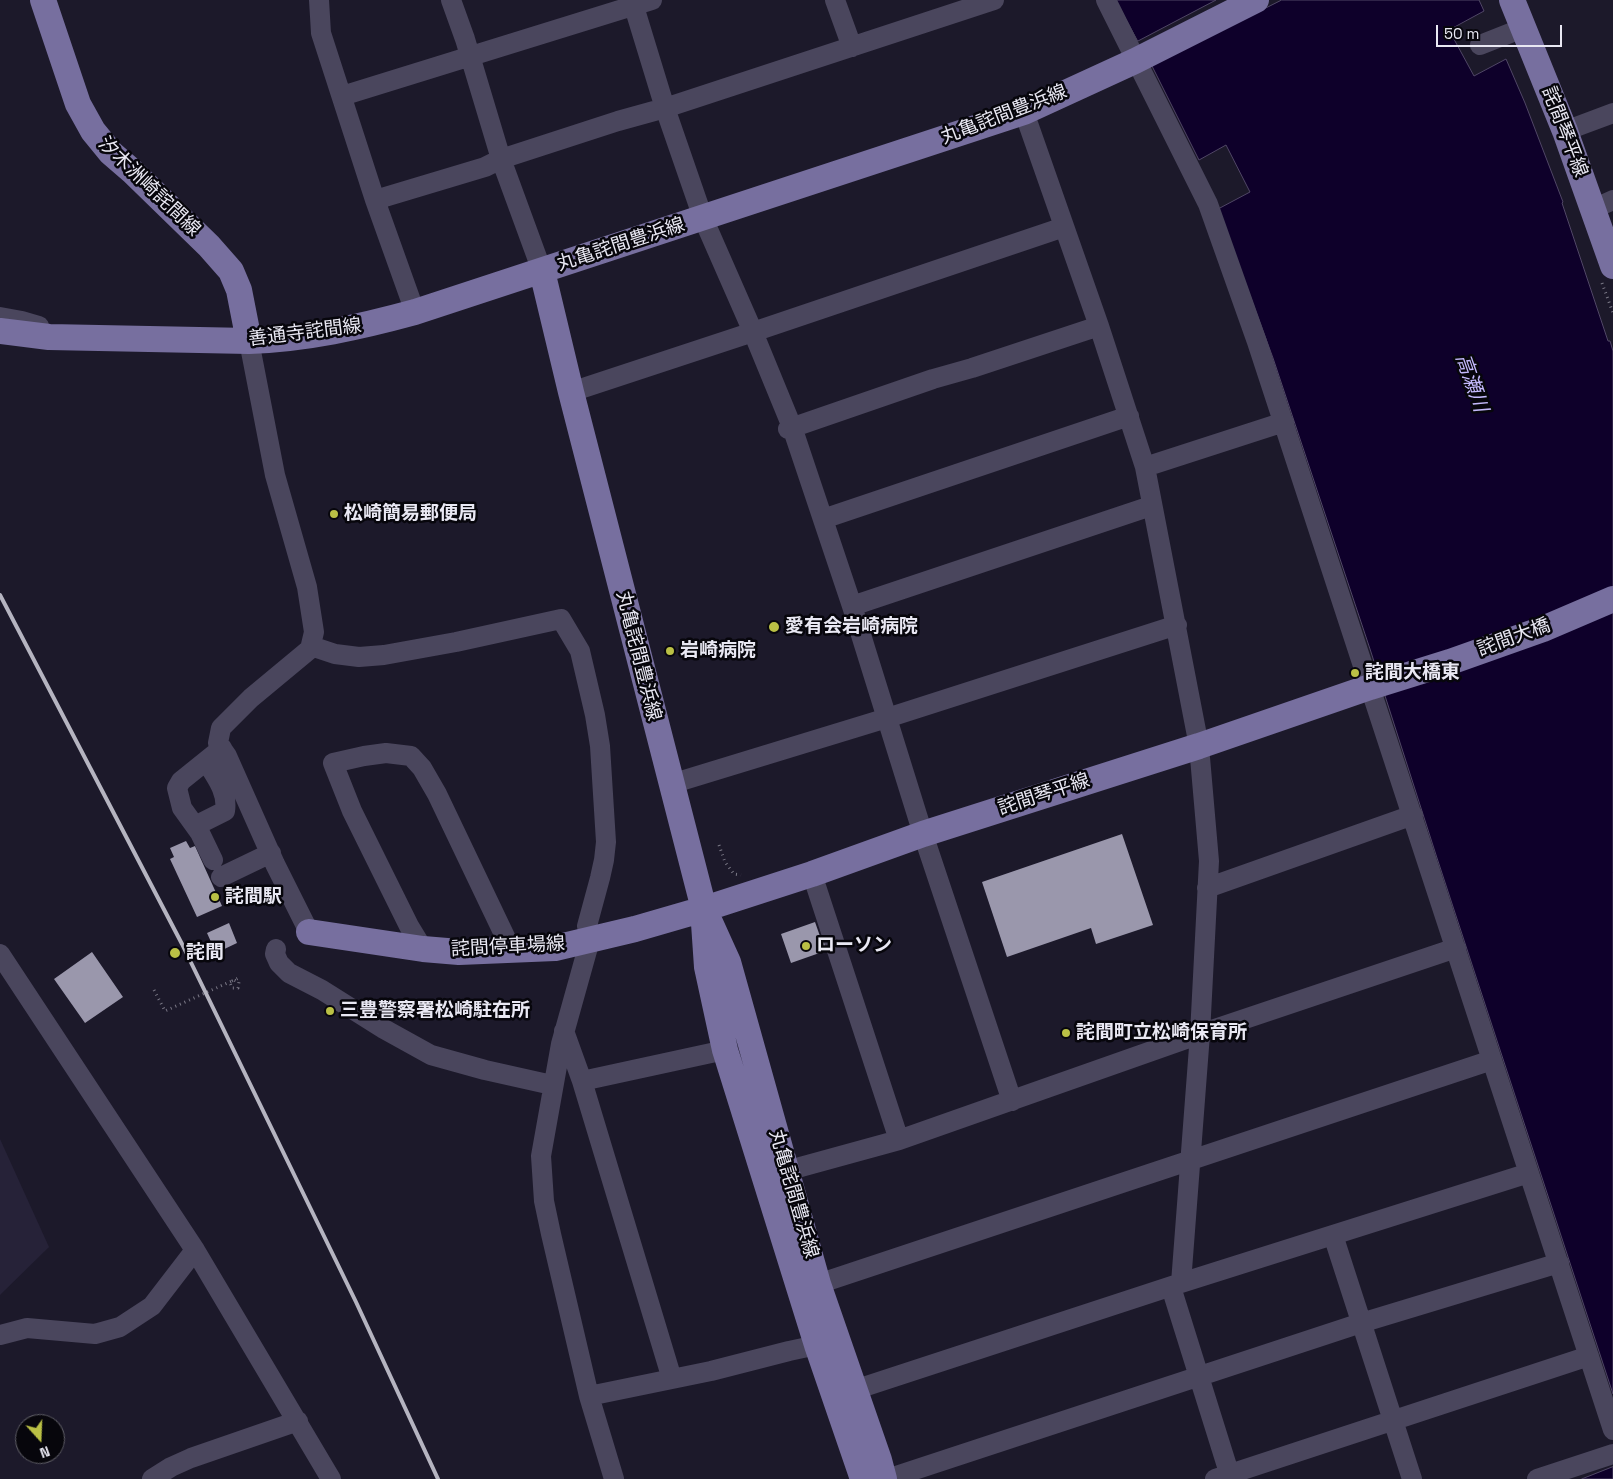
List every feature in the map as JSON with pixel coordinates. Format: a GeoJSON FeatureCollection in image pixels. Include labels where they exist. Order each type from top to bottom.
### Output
{"type":"FeatureCollection","features":[{"type":"Feature","properties":{"kind":"main road","name":"汐木洲崎詫間線"},"geometry":{"type":"LineString","coordinates":[[43,0],[78,104],[93,131],[111,153],[209,246],[231,271],[239,290],[249,341]]}},
{"type":"Feature","properties":{"kind":"main road","name":"丸亀詫間豊浜線"},"geometry":{"type":"LineString","coordinates":[[863,1479],[845,1393],[818,1284],[728,962],[704,909],[570,392],[542,271],[1024,112],[1136,61],[1256,0]]}},
{"type":"Feature","properties":{"kind":"main road","name":"詫間琴平線"},"geometry":{"type":"LineString","coordinates":[[1512,0],[1565,131],[1603,205],[1613,266]]}},
{"type":"Feature","properties":{"kind":"main road","name":"善通寺詫間線"},"geometry":{"type":"LineString","coordinates":[[0,331],[49,337],[279,340],[368,325],[415,312],[542,271]]}},
{"type":"Feature","properties":{"kind":"main road","name":"詫間大橋"},"geometry":{"type":"LineString","coordinates":[[1378,685],[1450,662],[1543,628],[1613,599]]}},
{"type":"Feature","properties":{"kind":"main road","name":"詫間琴平線"},"geometry":{"type":"LineString","coordinates":[[704,909],[812,874],[923,834],[1200,746],[1378,685]]}},
{"type":"Feature","properties":{"kind":"main road","name":"丸亀詫間豊浜線"},"geometry":{"type":"LineString","coordinates":[[704,909],[707,967],[724,1050],[817,1346],[845,1393],[879,1460],[886,1479]]}},
{"type":"Feature","properties":{"kind":"main road","name":"詫間停車場線"},"geometry":{"type":"LineString","coordinates":[[309,932],[423,949],[459,952],[555,948],[635,929],[704,909]]}},
{"type":"Feature","properties":{"kind":"street"},"geometry":{"type":"LineString","coordinates":[[319,0],[321,32],[375,200],[415,312]]}},
{"type":"Feature","properties":{"kind":"street"},"geometry":{"type":"LineString","coordinates":[[451,0],[501,159],[542,271]]}},
{"type":"Feature","properties":{"kind":"street"},"geometry":{"type":"LineString","coordinates":[[836,0],[852,47]]}},
{"type":"Feature","properties":{"kind":"street"},"geometry":{"type":"LineString","coordinates":[[375,200],[485,166],[501,159],[618,121],[665,108],[994,0]]}},
{"type":"Feature","properties":{"kind":"street"},"geometry":{"type":"LineString","coordinates":[[1106,0],[1208,204],[1257,342],[1378,685],[1413,815],[1613,1430]]}},
{"type":"Feature","properties":{"kind":"street"},"geometry":{"type":"LineString","coordinates":[[342,96],[639,2],[665,108],[703,218],[753,332],[823,519],[923,834],[1012,1102]]}},
{"type":"Feature","properties":{"kind":"street"},"geometry":{"type":"LineString","coordinates":[[1480,45],[1522,28]]}},
{"type":"Feature","properties":{"kind":"street"},"geometry":{"type":"LineString","coordinates":[[1024,112],[1100,326],[1145,467],[1200,746],[1209,861],[1208,888],[1200,1034],[1176,1285],[1226,1477],[1589,1356]]}},
{"type":"Feature","properties":{"kind":"street"},"geometry":{"type":"LineString","coordinates":[[1565,131],[1613,113]]}},
{"type":"Feature","properties":{"kind":"street"},"geometry":{"type":"LineString","coordinates":[[570,392],[1064,227]]}},
{"type":"Feature","properties":{"kind":"street"},"geometry":{"type":"LineString","coordinates":[[0,317],[22,321],[77,337]]}},
{"type":"Feature","properties":{"kind":"street"},"geometry":{"type":"LineString","coordinates":[[790,428],[932,379],[972,368],[1100,326]]}},
{"type":"Feature","properties":{"kind":"street"},"geometry":{"type":"LineString","coordinates":[[249,341],[275,475],[307,587],[314,632],[310,650],[251,698],[220,728],[218,743],[309,932]]}},
{"type":"Feature","properties":{"kind":"street"},"geometry":{"type":"LineString","coordinates":[[823,519],[1128,416]]}},
{"type":"Feature","properties":{"kind":"street"},"geometry":{"type":"LineString","coordinates":[[1145,467],[1284,422]]}},
{"type":"Feature","properties":{"kind":"street"},"geometry":{"type":"LineString","coordinates":[[852,606],[1152,506]]}},
{"type":"Feature","properties":{"kind":"street"},"geometry":{"type":"LineString","coordinates":[[311,646],[335,654],[359,657],[384,655],[456,642],[560,619],[580,651],[600,746],[606,842],[600,878],[587,926],[590,940],[564,1032],[552,1085],[541,1156],[544,1201],[589,1396],[614,1479]]}},
{"type":"Feature","properties":{"kind":"street"},"geometry":{"type":"LineString","coordinates":[[671,784],[1177,626]]}},
{"type":"Feature","properties":{"kind":"street"},"geometry":{"type":"LineString","coordinates":[[222,748],[181,781],[177,788],[182,808],[200,833],[217,868],[271,853]]}},
{"type":"Feature","properties":{"kind":"street"},"geometry":{"type":"LineString","coordinates":[[423,949],[409,926],[361,829],[333,763],[386,753],[411,756],[422,768],[437,794],[511,950]]}},
{"type":"Feature","properties":{"kind":"street"},"geometry":{"type":"LineString","coordinates":[[195,826],[225,811],[227,801],[222,787],[206,761]]}},
{"type":"Feature","properties":{"kind":"street"},"geometry":{"type":"LineString","coordinates":[[1208,888],[1413,815]]}},
{"type":"Feature","properties":{"kind":"street"},"geometry":{"type":"LineString","coordinates":[[812,874],[899,1140]]}},
{"type":"Feature","properties":{"kind":"street"},"geometry":{"type":"LineString","coordinates":[[786,1171],[899,1140],[1012,1102],[1200,1034],[1456,948]]}},
{"type":"Feature","properties":{"kind":"street"},"geometry":{"type":"LineString","coordinates":[[276,949],[279,963],[290,973],[431,1055],[484,1070],[552,1085]]}},
{"type":"Feature","properties":{"kind":"street"},"geometry":{"type":"LineString","coordinates":[[0,954],[196,1250],[331,1479]]}},
{"type":"Feature","properties":{"kind":"street"},"geometry":{"type":"LineString","coordinates":[[564,1032],[582,1081],[672,1379]]}},
{"type":"Feature","properties":{"kind":"street"},"geometry":{"type":"LineString","coordinates":[[582,1081],[724,1050]]}},
{"type":"Feature","properties":{"kind":"street"},"geometry":{"type":"LineString","coordinates":[[818,1284],[1492,1060]]}},
{"type":"Feature","properties":{"kind":"street"},"geometry":{"type":"LineString","coordinates":[[845,1393],[1529,1173]]}},
{"type":"Feature","properties":{"kind":"street"},"geometry":{"type":"LineString","coordinates":[[1333,1235],[1412,1479]]}},
{"type":"Feature","properties":{"kind":"street"},"geometry":{"type":"LineString","coordinates":[[0,1335],[27,1328],[95,1334],[120,1327],[152,1306],[196,1250]]}},
{"type":"Feature","properties":{"kind":"street"},"geometry":{"type":"LineString","coordinates":[[886,1479],[1361,1322],[1558,1263]]}},
{"type":"Feature","properties":{"kind":"street"},"geometry":{"type":"LineString","coordinates":[[589,1396],[817,1346]]}},
{"type":"Feature","properties":{"kind":"street"},"geometry":{"type":"LineString","coordinates":[[152,1479],[171,1467],[192,1458],[298,1421]]}},
{"type":"Feature","properties":{"kind":"street"},"geometry":{"type":"LineString","coordinates":[[1537,1479],[1613,1454]]}},
{"type":"Feature","properties":{"kind":"path"},"geometry":{"type":"LineString","coordinates":[[154,990],[165,1011],[234,980],[237,980],[239,982],[238,988],[232,988],[230,983],[232,981],[240,977]]}},
{"type":"Feature","properties":{"kind":"shaded area"},"geometry":{"type":"Polygon","coordinates":[[[0,1139],[49,1247],[0,1295],[0,1139]]]}},
{"type":"Feature","properties":{"kind":"water"},"geometry":{"type":"Polygon","coordinates":[[[1116,0],[1216,0],[1138,41],[1116,0]]]}},
{"type":"Feature","properties":{"kind":"water","name":"高瀬川"},"geometry":{"type":"Polygon","coordinates":[[[1282,0],[1479,0],[1484,11],[1449,30],[1474,76],[1506,59],[1563,202],[1608,341],[1610,341],[1613,351],[1613,1394],[1273,358],[1218,209],[1250,192],[1226,145],[1199,160],[1152,66],[1282,0]]]}},
{"type":"Feature","properties":{"kind":"water"},"geometry":{"type":"Polygon","coordinates":[[[1613,1467],[1613,1479],[1582,1479],[1613,1467]]]}},
{"type":"Feature","properties":{"kind":"building"},"geometry":{"type":"Polygon","coordinates":[[[1122,834],[1153,925],[1096,944],[1091,928],[1007,957],[982,882],[1122,834]]]}},
{"type":"Feature","properties":{"kind":"building"},"geometry":{"type":"Polygon","coordinates":[[[186,841],[190,848],[195,846],[222,906],[197,917],[170,859],[174,857],[170,848],[186,841]]]}},
{"type":"Feature","properties":{"kind":"building","name":"ローソン"},"geometry":{"type":"Polygon","coordinates":[[[815,922],[822,942],[825,941],[828,950],[791,963],[781,934],[815,922]]]}},
{"type":"Feature","properties":{"kind":"building"},"geometry":{"type":"Polygon","coordinates":[[[229,923],[237,943],[216,953],[207,933],[229,923]]]}},
{"type":"Feature","properties":{"kind":"building"},"geometry":{"type":"Polygon","coordinates":[[[92,952],[123,997],[85,1023],[54,979],[92,952]]]}},
{"type":"Feature","properties":{"kind":"railway"},"geometry":{"type":"LineString","coordinates":[[0,595],[182,944],[356,1302],[438,1479]]}},
{"type":"Feature","properties":{"kind":"place","name":"松崎簡易郵便局"},"geometry":{"type":"Point","coordinates":[334,514]}},
{"type":"Feature","properties":{"kind":"place","name":"愛有会岩崎病院"},"geometry":{"type":"Point","coordinates":[774,627]}},
{"type":"Feature","properties":{"kind":"place","name":"岩崎病院"},"geometry":{"type":"Point","coordinates":[670,651]}},
{"type":"Feature","properties":{"kind":"place","name":"詫間大橋東"},"geometry":{"type":"Point","coordinates":[1355,673]}},
{"type":"Feature","properties":{"kind":"place","name":"詫間駅"},"geometry":{"type":"Point","coordinates":[215,897]}},
{"type":"Feature","properties":{"kind":"place","name":"ローソン"},"geometry":{"type":"Point","coordinates":[806,946]}},
{"type":"Feature","properties":{"kind":"place","name":"詫間"},"geometry":{"type":"Point","coordinates":[175,953]}},
{"type":"Feature","properties":{"kind":"place","name":"三豊警察署松崎駐在所"},"geometry":{"type":"Point","coordinates":[330,1011]}},
{"type":"Feature","properties":{"kind":"place","name":"詫間町立松崎保育所"},"geometry":{"type":"Point","coordinates":[1066,1033]}}]}
